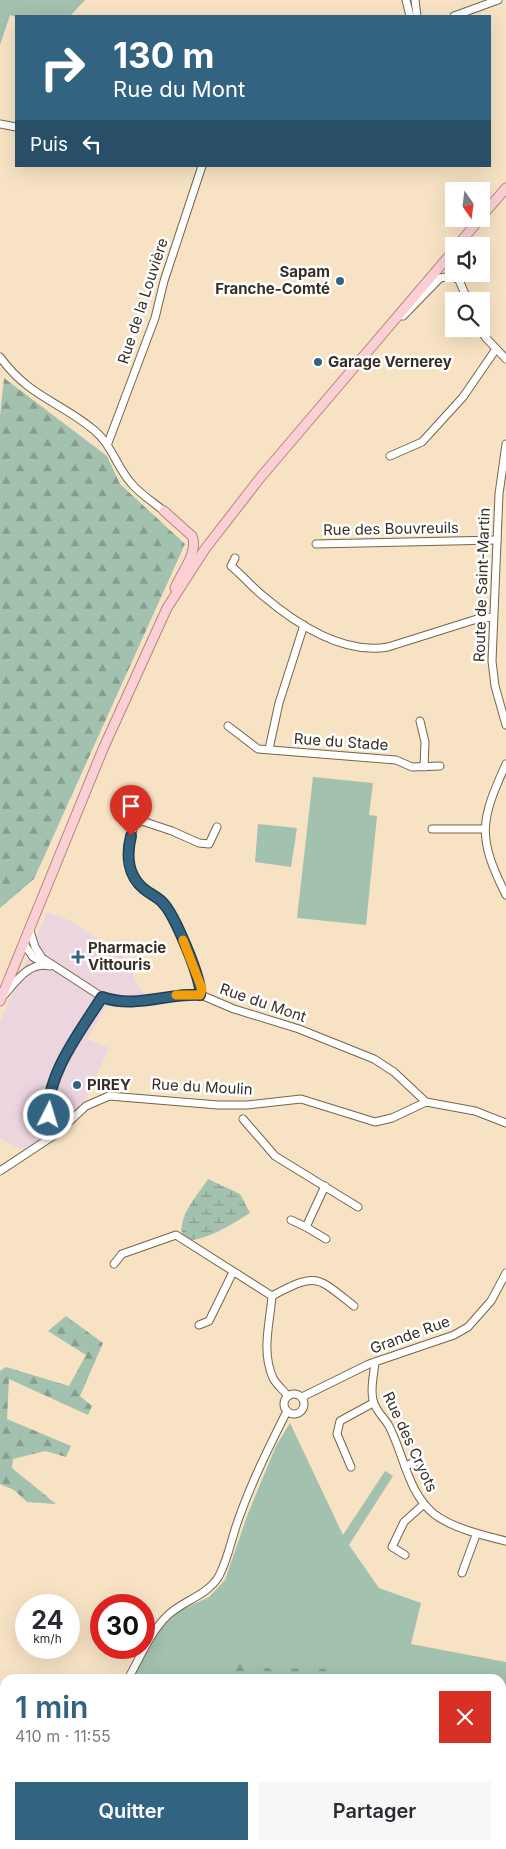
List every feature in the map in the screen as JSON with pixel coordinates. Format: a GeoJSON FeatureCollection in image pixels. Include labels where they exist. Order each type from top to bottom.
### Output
{"type":"FeatureCollection","features":[{"type":"Feature","properties":{"kind":"main road"},"geometry":{"type":"LineString","coordinates":[[490,207],[506,188]]}},
{"type":"Feature","properties":{"kind":"main road"},"geometry":{"type":"LineString","coordinates":[[167,608],[205,549],[260,478],[445,261]]}},
{"type":"Feature","properties":{"kind":"main road"},"geometry":{"type":"LineString","coordinates":[[1,999],[103,749],[193,551],[195,542],[192,536],[164,511]]}},
{"type":"Feature","properties":{"kind":"street"},"geometry":{"type":"LineString","coordinates":[[406,0],[410,15]]}},
{"type":"Feature","properties":{"kind":"street"},"geometry":{"type":"LineString","coordinates":[[415,0],[417,15]]}},
{"type":"Feature","properties":{"kind":"street"},"geometry":{"type":"LineString","coordinates":[[457,15],[498,0]]}},
{"type":"Feature","properties":{"kind":"street"},"geometry":{"type":"LineString","coordinates":[[0,124],[15,127]]}},
{"type":"Feature","properties":{"kind":"street","name":"Rue de la Louvière"},"geometry":{"type":"LineString","coordinates":[[108,444],[155,318],[164,281],[202,167]]}},
{"type":"Feature","properties":{"kind":"street"},"geometry":{"type":"LineString","coordinates":[[367,352],[440,278],[452,276],[461,283],[464,292]]}},
{"type":"Feature","properties":{"kind":"street"},"geometry":{"type":"LineString","coordinates":[[486,337],[506,359]]}},
{"type":"Feature","properties":{"kind":"street"},"geometry":{"type":"LineString","coordinates":[[390,456],[422,442],[463,396],[496,349]]}},
{"type":"Feature","properties":{"kind":"street"},"geometry":{"type":"LineString","coordinates":[[0,357],[20,381],[34,393],[93,429],[108,444],[131,483],[164,511]]}},
{"type":"Feature","properties":{"kind":"street","name":"Route de Saint-Martin"},"geometry":{"type":"LineString","coordinates":[[506,444],[499,494],[493,617],[493,672],[506,725]]}},
{"type":"Feature","properties":{"kind":"street","name":"Rue des Bouvreuils"},"geometry":{"type":"LineString","coordinates":[[316,544],[497,540]]}},
{"type":"Feature","properties":{"kind":"street"},"geometry":{"type":"LineString","coordinates":[[235,558],[231,566],[261,594],[304,625],[341,644],[376,649],[477,619],[493,617]]}},
{"type":"Feature","properties":{"kind":"street"},"geometry":{"type":"LineString","coordinates":[[269,749],[279,703],[304,625]]}},
{"type":"Feature","properties":{"kind":"street"},"geometry":{"type":"LineString","coordinates":[[420,722],[425,742],[424,767]]}},
{"type":"Feature","properties":{"kind":"street","name":"Rue du Stade"},"geometry":{"type":"LineString","coordinates":[[228,726],[258,749],[396,760],[406,765],[424,767],[440,766]]}},
{"type":"Feature","properties":{"kind":"street"},"geometry":{"type":"LineString","coordinates":[[506,764],[488,804],[484,830],[489,855],[506,895]]}},
{"type":"Feature","properties":{"kind":"street"},"geometry":{"type":"LineString","coordinates":[[200,995],[202,989],[193,964],[171,915],[163,903],[135,880],[129,865],[128,848],[134,825],[142,821],[199,843],[209,844],[217,827]]}},
{"type":"Feature","properties":{"kind":"street"},"geometry":{"type":"LineString","coordinates":[[432,829],[484,830]]}},
{"type":"Feature","properties":{"kind":"street"},"geometry":{"type":"LineString","coordinates":[[30,931],[38,954],[50,966]]}},
{"type":"Feature","properties":{"kind":"street"},"geometry":{"type":"LineString","coordinates":[[24,944],[33,957],[50,966]]}},
{"type":"Feature","properties":{"kind":"street"},"geometry":{"type":"LineString","coordinates":[[1,999],[29,969],[37,966],[50,966]]}},
{"type":"Feature","properties":{"kind":"street","name":"Rue du Mont"},"geometry":{"type":"LineString","coordinates":[[50,966],[102,997],[119,1002],[138,1002],[183,994],[200,995],[234,1010],[299,1029],[374,1059],[394,1072],[426,1102]]}},
{"type":"Feature","properties":{"kind":"street"},"geometry":{"type":"LineString","coordinates":[[56,1134],[49,1115],[47,1101],[71,1047],[102,997]]}},
{"type":"Feature","properties":{"kind":"street","name":"Rue du Moulin"},"geometry":{"type":"LineString","coordinates":[[0,1171],[56,1134],[86,1106],[109,1096],[218,1105],[247,1105],[301,1099],[375,1122],[392,1118],[426,1102]]}},
{"type":"Feature","properties":{"kind":"street"},"geometry":{"type":"LineString","coordinates":[[426,1102],[475,1111],[506,1123]]}},
{"type":"Feature","properties":{"kind":"street"},"geometry":{"type":"LineString","coordinates":[[243,1119],[275,1156],[358,1206]]}},
{"type":"Feature","properties":{"kind":"street"},"geometry":{"type":"LineString","coordinates":[[306,1227],[325,1186]]}},
{"type":"Feature","properties":{"kind":"street"},"geometry":{"type":"LineString","coordinates":[[291,1220],[326,1239]]}},
{"type":"Feature","properties":{"kind":"street"},"geometry":{"type":"LineString","coordinates":[[114,1264],[122,1254],[176,1235],[272,1296]]}},
{"type":"Feature","properties":{"kind":"street"},"geometry":{"type":"LineString","coordinates":[[199,1325],[209,1320],[233,1272]]}},
{"type":"Feature","properties":{"kind":"street","name":"Grande Rue"},"geometry":{"type":"LineString","coordinates":[[302,1398],[375,1362],[454,1335],[468,1327],[500,1288],[506,1272]]}},
{"type":"Feature","properties":{"kind":"street"},"geometry":{"type":"LineString","coordinates":[[272,1296],[298,1282],[308,1280],[323,1281],[354,1306]]}},
{"type":"Feature","properties":{"kind":"street"},"geometry":{"type":"LineString","coordinates":[[272,1296],[266,1335],[268,1359],[273,1378],[288,1396]]}},
{"type":"Feature","properties":{"kind":"street","name":"Rue des Cryots"},"geometry":{"type":"LineString","coordinates":[[375,1362],[372,1394],[378,1414],[388,1424],[412,1484],[424,1504],[437,1516],[476,1535],[506,1541]]}},
{"type":"Feature","properties":{"kind":"street"},"geometry":{"type":"LineString","coordinates":[[294,1394],[302,1398],[304,1407],[300,1412],[293,1414],[287,1411],[284,1403],[288,1396],[294,1394]]}},
{"type":"Feature","properties":{"kind":"street"},"geometry":{"type":"LineString","coordinates":[[352,1467],[337,1434],[340,1422],[374,1402]]}},
{"type":"Feature","properties":{"kind":"street"},"geometry":{"type":"LineString","coordinates":[[131,1674],[158,1627],[170,1614],[206,1592],[218,1578],[226,1562],[248,1492],[287,1411]]}},
{"type":"Feature","properties":{"kind":"street"},"geometry":{"type":"LineString","coordinates":[[405,1466],[418,1461]]}},
{"type":"Feature","properties":{"kind":"street","name":"Rue des Cryots"},"geometry":{"type":"LineString","coordinates":[[405,1555],[392,1547],[404,1522],[424,1504]]}},
{"type":"Feature","properties":{"kind":"street"},"geometry":{"type":"LineString","coordinates":[[462,1573],[476,1535]]}},
{"type":"Feature","properties":{"kind":"shaded area"},"geometry":{"type":"Polygon","coordinates":[[[47,912],[69,920],[125,957],[139,987],[154,1005],[107,1006],[87,1039],[109,1048],[86,1099],[66,1120],[25,1151],[0,1139],[0,1022],[47,912]]]}},
{"type":"Feature","properties":{"kind":"green space"},"geometry":{"type":"Polygon","coordinates":[[[0,0],[85,0],[71,15],[15,15],[15,17],[10,15],[0,45],[0,0]]]}},
{"type":"Feature","properties":{"kind":"green space"},"geometry":{"type":"Polygon","coordinates":[[[4,378],[107,456],[120,484],[185,544],[34,879],[0,908],[0,416],[4,378]]]}},
{"type":"Feature","properties":{"kind":"green space"},"geometry":{"type":"Polygon","coordinates":[[[313,777],[373,783],[369,815],[377,816],[366,925],[297,918],[313,777]]]}},
{"type":"Feature","properties":{"kind":"green space"},"geometry":{"type":"Polygon","coordinates":[[[258,824],[297,828],[291,867],[255,862],[258,824]]]}},
{"type":"Feature","properties":{"kind":"green space"},"geometry":{"type":"Polygon","coordinates":[[[208,1179],[240,1194],[250,1213],[215,1233],[192,1240],[182,1234],[183,1219],[208,1179]]]}},
{"type":"Feature","properties":{"kind":"green space"},"geometry":{"type":"Polygon","coordinates":[[[66,1316],[103,1343],[80,1396],[92,1406],[88,1415],[9,1379],[7,1419],[71,1446],[66,1457],[45,1451],[13,1459],[12,1468],[56,1504],[27,1502],[14,1490],[0,1484],[0,1371],[6,1367],[69,1386],[86,1355],[48,1331],[66,1316]]]}},
{"type":"Feature","properties":{"kind":"green space"},"geometry":{"type":"Polygon","coordinates":[[[290,1423],[343,1535],[385,1471],[393,1476],[349,1545],[379,1588],[421,1603],[411,1644],[506,1662],[506,1674],[135,1674],[143,1659],[155,1659],[155,1636],[175,1613],[209,1597],[225,1580],[247,1516],[276,1446],[290,1423]]]}},
{"type":"Feature","properties":{"kind":"green space"},"geometry":{"type":"Polygon","coordinates":[[[220,1658],[257,1668],[339,1669],[340,1674],[222,1674],[220,1658]]]}},
{"type":"Feature","properties":{"kind":"slow traffic"},"geometry":{"type":"LineString","coordinates":[[176,995],[200,995],[202,989],[183,940]]}},
{"type":"Feature","properties":{"kind":"place","name":"Sapam Franche-Comté"},"geometry":{"type":"Point","coordinates":[340,281]}},
{"type":"Feature","properties":{"kind":"place","name":"Garage Vernerey"},"geometry":{"type":"Point","coordinates":[318,362]}},
{"type":"Feature","properties":{"kind":"place","name":"Pharmacie Vittouris"},"geometry":{"type":"Point","coordinates":[78,957]}},
{"type":"Feature","properties":{"kind":"place","name":"PIREY"},"geometry":{"type":"Point","coordinates":[77,1085]}},
{"type":"Feature","properties":{"kind":"route"},"geometry":{"type":"LineString","coordinates":[[49,1115],[47,1101],[54,1080],[71,1047],[102,997],[119,1002],[138,1002],[183,994],[200,995],[202,989],[171,915],[163,903],[135,880],[129,865],[128,848],[131,836]]}}]}
